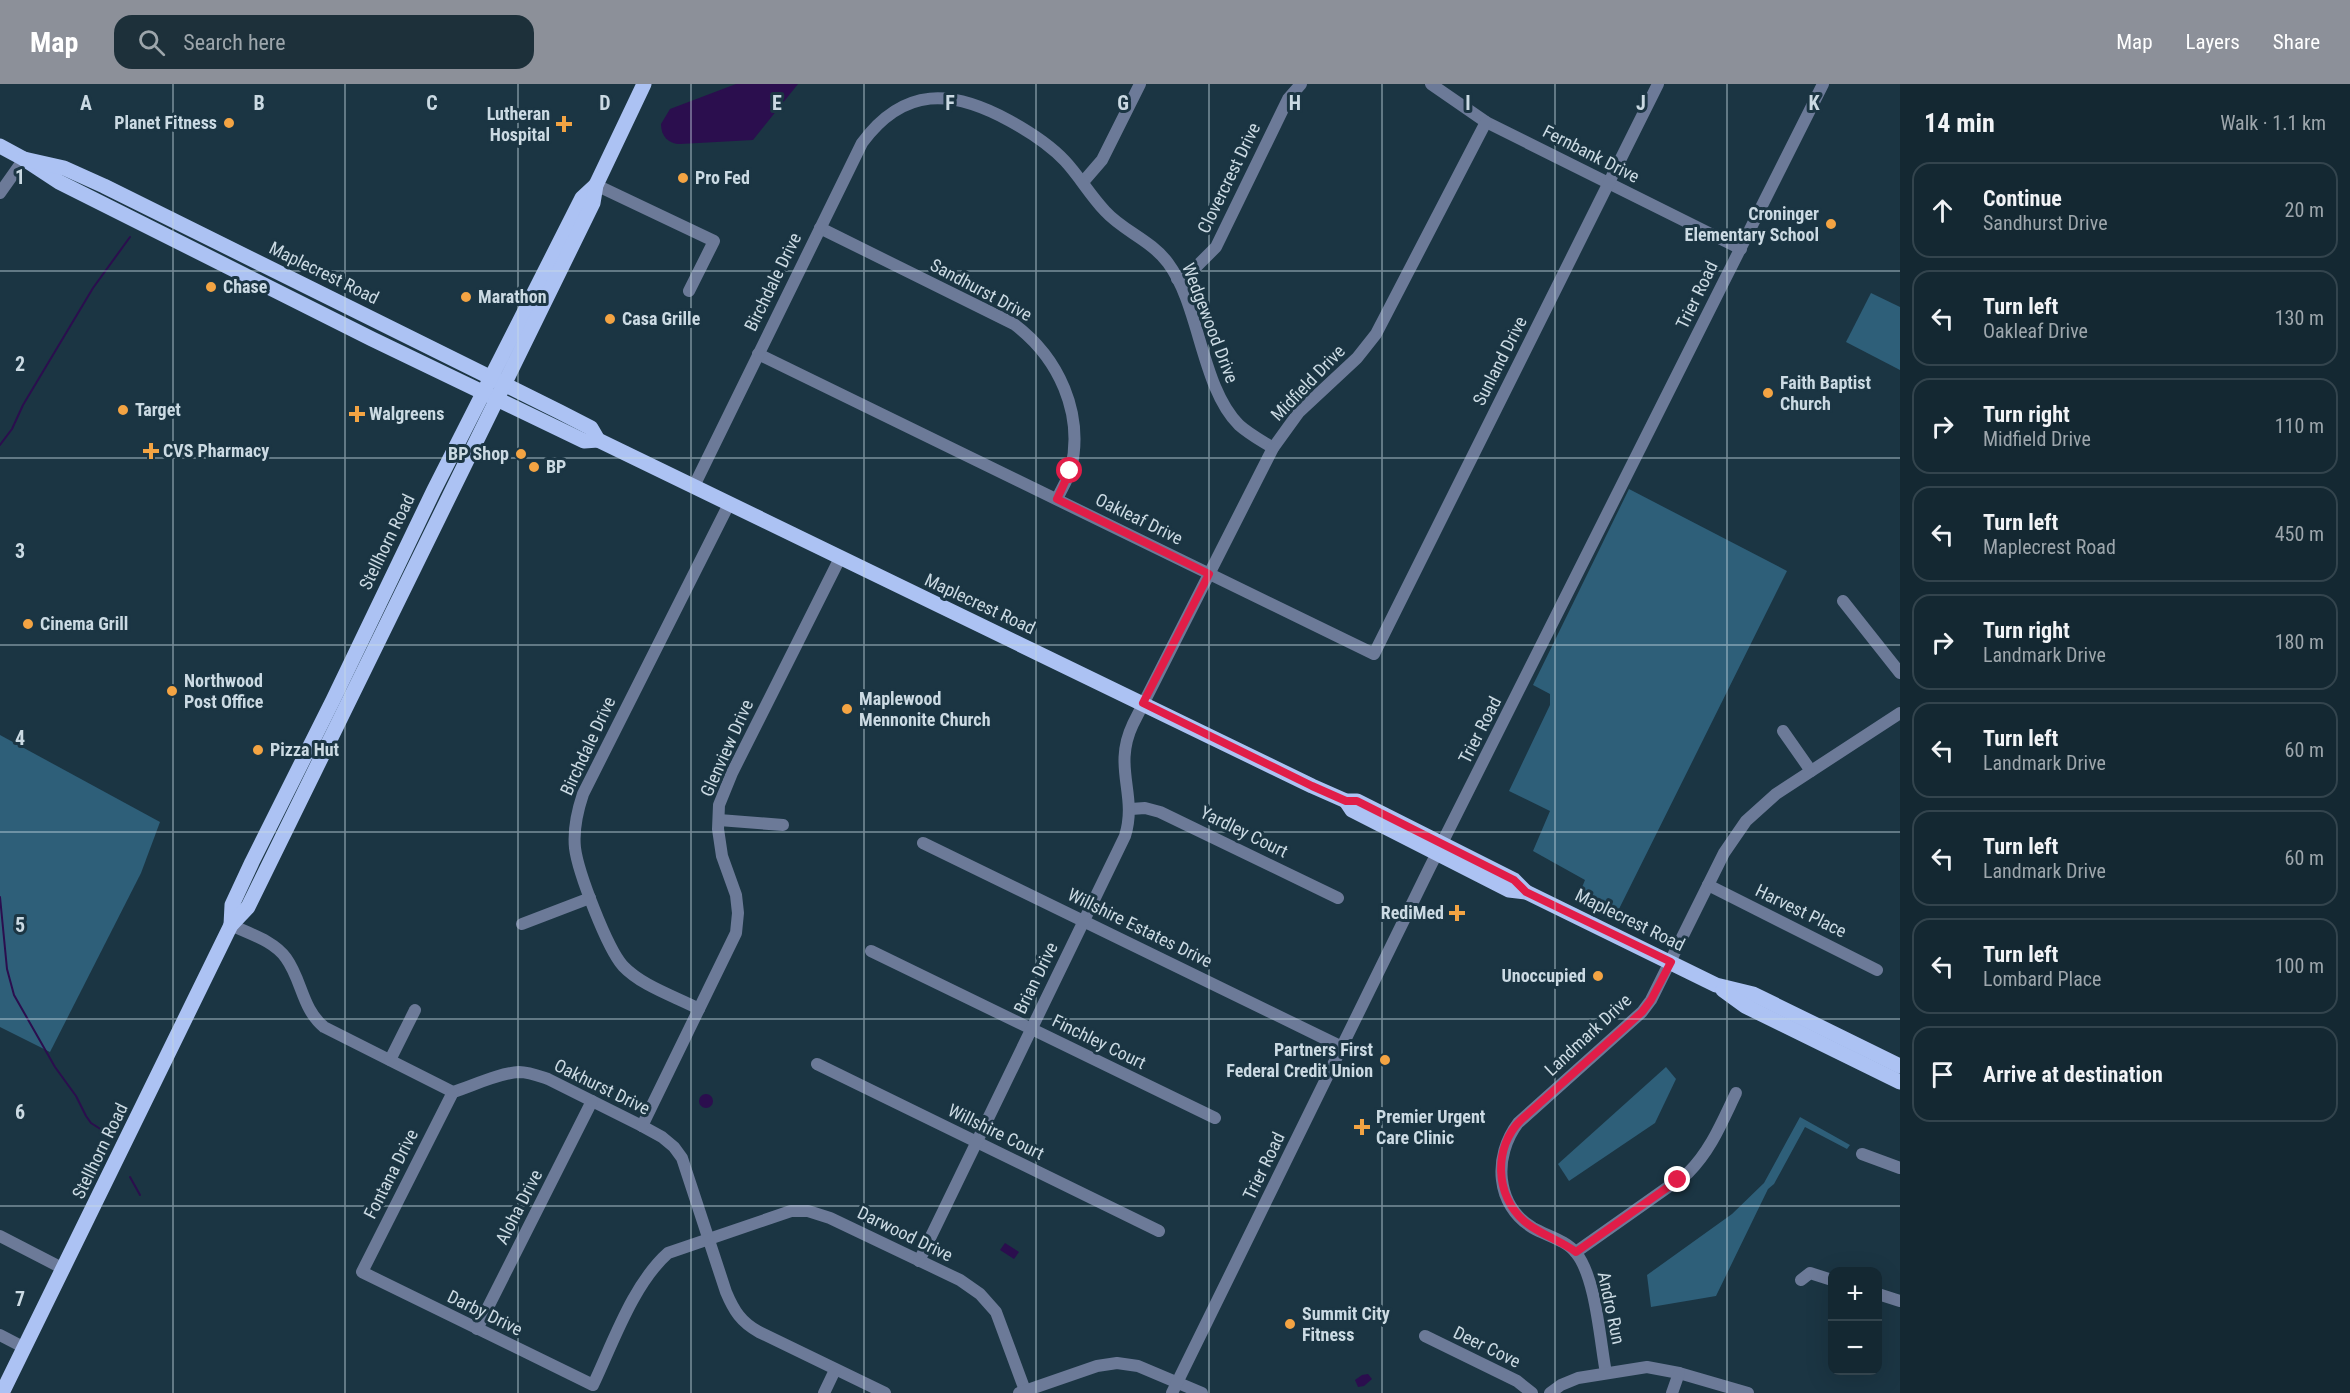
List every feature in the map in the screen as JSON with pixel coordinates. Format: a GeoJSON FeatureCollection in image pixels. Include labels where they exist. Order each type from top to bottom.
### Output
{"type":"FeatureCollection","features":[{"type":"Feature","properties":{"kind":"main road","name":"Stellhorn Road"},"geometry":{"type":"LineString","coordinates":[[2,1393],[231,925],[232,906],[252,862],[494,388],[582,198],[596,185],[644,84]]}},
{"type":"Feature","properties":{"kind":"main road","name":"Maplecrest Road"},"geometry":{"type":"LineString","coordinates":[[0,146],[59,182],[372,339],[494,388],[584,441],[598,440],[1346,801],[1352,810],[1440,849],[1509,890],[1526,892],[1716,984],[1753,994],[1900,1066]]}},
{"type":"Feature","properties":{"kind":"main road","name":"Maplecrest Road"},"geometry":{"type":"LineString","coordinates":[[1716,984],[1745,1006],[1900,1082]]}},
{"type":"Feature","properties":{"kind":"street"},"geometry":{"type":"LineString","coordinates":[[1083,182],[1102,160],[1140,84]]}},
{"type":"Feature","properties":{"kind":"street","name":"Clovercrest Drive"},"geometry":{"type":"LineString","coordinates":[[1177,279],[1198,265],[1216,247],[1288,99],[1301,84]]}},
{"type":"Feature","properties":{"kind":"street","name":"Fernbank Drive"},"geometry":{"type":"LineString","coordinates":[[1431,84],[1486,122],[1741,249]]}},
{"type":"Feature","properties":{"kind":"street","name":"Sunland Drive"},"geometry":{"type":"LineString","coordinates":[[1374,654],[1658,84]]}},
{"type":"Feature","properties":{"kind":"street","name":"Trier Road"},"geometry":{"type":"LineString","coordinates":[[1174,1388],[1440,849],[1823,84]]}},
{"type":"Feature","properties":{"kind":"street","name":"Wedgewood Drive"},"geometry":{"type":"LineString","coordinates":[[902,106],[922,99],[940,98],[978,105],[1031,132],[1065,160],[1115,221],[1157,250],[1177,279],[1221,400],[1240,426],[1272,448]]}},
{"type":"Feature","properties":{"kind":"street","name":"Birchdale Drive"},"geometry":{"type":"LineString","coordinates":[[694,486],[862,143],[873,127],[886,115],[902,106]]}},
{"type":"Feature","properties":{"kind":"street","name":"Midfield Drive"},"geometry":{"type":"LineString","coordinates":[[1143,703],[1272,448],[1299,412],[1357,358],[1376,334],[1486,122]]}},
{"type":"Feature","properties":{"kind":"street"},"geometry":{"type":"LineString","coordinates":[[0,193],[24,159]]}},
{"type":"Feature","properties":{"kind":"street"},"geometry":{"type":"LineString","coordinates":[[596,185],[714,242],[690,291]]}},
{"type":"Feature","properties":{"kind":"street","name":"Sandhurst Drive"},"geometry":{"type":"LineString","coordinates":[[820,228],[1014,324],[1038,345],[1062,381],[1073,423],[1070,471],[1057,499]]}},
{"type":"Feature","properties":{"kind":"street","name":"Oakleaf Drive"},"geometry":{"type":"LineString","coordinates":[[758,354],[1374,654]]}},
{"type":"Feature","properties":{"kind":"street","name":"Birchdale Drive"},"geometry":{"type":"LineString","coordinates":[[699,1008],[638,978],[613,952],[590,898],[575,850],[576,815],[583,794],[729,504]]}},
{"type":"Feature","properties":{"kind":"street","name":"Glenview Drive"},"geometry":{"type":"LineString","coordinates":[[642,1126],[735,933],[736,895],[719,843],[719,805],[732,773],[840,558]]}},
{"type":"Feature","properties":{"kind":"street"},"geometry":{"type":"LineString","coordinates":[[1843,601],[1900,673]]}},
{"type":"Feature","properties":{"kind":"street","name":"Brian Drive"},"geometry":{"type":"LineString","coordinates":[[919,1261],[1125,836],[1130,822],[1131,809],[1124,774],[1124,752],[1126,739],[1143,703]]}},
{"type":"Feature","properties":{"kind":"street","name":"Landmark Drive"},"geometry":{"type":"LineString","coordinates":[[1576,1252],[1524,1221],[1510,1205],[1500,1174],[1506,1143],[1518,1123],[1642,1012],[1671,962],[1724,853],[1746,821],[1776,794],[1900,713]]}},
{"type":"Feature","properties":{"kind":"street"},"geometry":{"type":"LineString","coordinates":[[1783,731],[1811,771]]}},
{"type":"Feature","properties":{"kind":"street","name":"Yardley Court"},"geometry":{"type":"LineString","coordinates":[[1131,809],[1145,808],[1161,812],[1338,898]]}},
{"type":"Feature","properties":{"kind":"street"},"geometry":{"type":"LineString","coordinates":[[719,820],[783,825]]}},
{"type":"Feature","properties":{"kind":"street","name":"Willshire Estates Drive"},"geometry":{"type":"LineString","coordinates":[[923,843],[1342,1047]]}},
{"type":"Feature","properties":{"kind":"street","name":"Harvest Place"},"geometry":{"type":"LineString","coordinates":[[1708,885],[1878,970]]}},
{"type":"Feature","properties":{"kind":"street"},"geometry":{"type":"LineString","coordinates":[[522,924],[590,898]]}},
{"type":"Feature","properties":{"kind":"street"},"geometry":{"type":"LineString","coordinates":[[231,925],[268,942],[286,958],[316,1020],[335,1034],[390,1059],[453,1092]]}},
{"type":"Feature","properties":{"kind":"street","name":"Finchley Court"},"geometry":{"type":"LineString","coordinates":[[871,951],[1215,1118]]}},
{"type":"Feature","properties":{"kind":"street"},"geometry":{"type":"LineString","coordinates":[[390,1059],[415,1010]]}},
{"type":"Feature","properties":{"kind":"street","name":"Willshire Court"},"geometry":{"type":"LineString","coordinates":[[817,1065],[1160,1231]]}},
{"type":"Feature","properties":{"kind":"street","name":"Oakhurst Drive"},"geometry":{"type":"LineString","coordinates":[[453,1092],[519,1072],[548,1079],[663,1137],[682,1158],[733,1309],[743,1322],[885,1393]]}},
{"type":"Feature","properties":{"kind":"street","name":"Fontana Drive"},"geometry":{"type":"LineString","coordinates":[[362,1272],[453,1092]]}},
{"type":"Feature","properties":{"kind":"street"},"geometry":{"type":"LineString","coordinates":[[1576,1252],[1688,1173],[1710,1146],[1736,1093]]}},
{"type":"Feature","properties":{"kind":"street","name":"Aloha Drive"},"geometry":{"type":"LineString","coordinates":[[477,1329],[592,1101]]}},
{"type":"Feature","properties":{"kind":"street"},"geometry":{"type":"LineString","coordinates":[[1862,1154],[1900,1168]]}},
{"type":"Feature","properties":{"kind":"street","name":"Darwood Drive"},"geometry":{"type":"LineString","coordinates":[[593,1385],[643,1281],[655,1264],[668,1252],[777,1214],[808,1210],[830,1218],[971,1287],[990,1304],[1000,1322],[1024,1392]]}},
{"type":"Feature","properties":{"kind":"street"},"geometry":{"type":"LineString","coordinates":[[0,1236],[64,1269]]}},
{"type":"Feature","properties":{"kind":"street","name":"Andro Run"},"geometry":{"type":"LineString","coordinates":[[1576,1252],[1592,1289],[1606,1373]]}},
{"type":"Feature","properties":{"kind":"street","name":"Darby Drive"},"geometry":{"type":"LineString","coordinates":[[362,1272],[593,1385]]}},
{"type":"Feature","properties":{"kind":"street"},"geometry":{"type":"LineString","coordinates":[[1801,1280],[1810,1273],[1828,1278]]}},
{"type":"Feature","properties":{"kind":"street"},"geometry":{"type":"LineString","coordinates":[[1882,1295],[1900,1301]]}},
{"type":"Feature","properties":{"kind":"street"},"geometry":{"type":"LineString","coordinates":[[0,1335],[25,1348]]}},
{"type":"Feature","properties":{"kind":"street","name":"Deer Cove"},"geometry":{"type":"LineString","coordinates":[[1425,1336],[1517,1381],[1532,1393]]}},
{"type":"Feature","properties":{"kind":"street"},"geometry":{"type":"LineString","coordinates":[[1024,1392],[1096,1366],[1117,1363],[1138,1366],[1174,1388],[1202,1393]]}},
{"type":"Feature","properties":{"kind":"street"},"geometry":{"type":"LineString","coordinates":[[1550,1393],[1561,1385],[1578,1378],[1647,1367],[1679,1373],[1748,1393]]}},
{"type":"Feature","properties":{"kind":"street"},"geometry":{"type":"LineString","coordinates":[[824,1393],[836,1370]]}},
{"type":"Feature","properties":{"kind":"street"},"geometry":{"type":"LineString","coordinates":[[1672,1393],[1679,1373]]}},
{"type":"Feature","properties":{"kind":"shaded area"},"geometry":{"type":"Polygon","coordinates":[[[736,84],[798,84],[753,140],[680,144],[672,143],[666,138],[661,124],[670,109],[736,84]]]}},
{"type":"Feature","properties":{"kind":"shaded area"},"geometry":{"type":"Polygon","coordinates":[[[1871,293],[1900,307],[1900,370],[1846,342],[1871,293]]]}},
{"type":"Feature","properties":{"kind":"shaded area"},"geometry":{"type":"Polygon","coordinates":[[[1629,489],[1787,571],[1616,915],[1578,897],[1585,880],[1533,851],[1550,811],[1509,791],[1550,705],[1550,694],[1533,685],[1629,489]]]}},
{"type":"Feature","properties":{"kind":"shaded area"},"geometry":{"type":"Polygon","coordinates":[[[0,735],[160,822],[141,873],[50,1052],[0,1027],[0,735]]]}},
{"type":"Feature","properties":{"kind":"shaded area"},"geometry":{"type":"Polygon","coordinates":[[[1666,1067],[1676,1079],[1655,1123],[1569,1181],[1558,1164],[1666,1067]]]}},
{"type":"Feature","properties":{"kind":"shaded area"},"geometry":{"type":"Polygon","coordinates":[[[706,1094],[711,1096],[713,1101],[711,1106],[706,1108],[701,1106],[699,1101],[701,1096],[706,1094]]]}},
{"type":"Feature","properties":{"kind":"shaded area"},"geometry":{"type":"Polygon","coordinates":[[[1800,1117],[1850,1145],[1847,1149],[1805,1127],[1774,1184],[1768,1189],[1716,1296],[1651,1307],[1647,1275],[1732,1214],[1764,1183],[1800,1117]]]}},
{"type":"Feature","properties":{"kind":"shaded area"},"geometry":{"type":"Polygon","coordinates":[[[1005,1243],[1019,1252],[1014,1259],[1000,1250],[1005,1243]]]}},
{"type":"Feature","properties":{"kind":"shaded area"},"geometry":{"type":"Polygon","coordinates":[[[1368,1374],[1372,1379],[1364,1386],[1358,1387],[1355,1380],[1368,1374]]]}},
{"type":"Feature","properties":{"kind":"waterway"},"geometry":{"type":"LineString","coordinates":[[0,445],[12,429],[23,405],[93,288],[130,237]]}},
{"type":"Feature","properties":{"kind":"waterway"},"geometry":{"type":"LineString","coordinates":[[0,897],[7,969],[14,995],[86,1116],[91,1123],[105,1132]]}},
{"type":"Feature","properties":{"kind":"waterway"},"geometry":{"type":"LineString","coordinates":[[130,1177],[140,1195]]}},
{"type":"Feature","properties":{"kind":"place","name":"Planet Fitness"},"geometry":{"type":"Point","coordinates":[229,123]}},
{"type":"Feature","properties":{"kind":"place","name":"Lutheran Hospital"},"geometry":{"type":"Point","coordinates":[564,124]}},
{"type":"Feature","properties":{"kind":"place","name":"Pro Fed"},"geometry":{"type":"Point","coordinates":[683,178]}},
{"type":"Feature","properties":{"kind":"place","name":"Croninger Elementary School"},"geometry":{"type":"Point","coordinates":[1831,224]}},
{"type":"Feature","properties":{"kind":"place","name":"Chase"},"geometry":{"type":"Point","coordinates":[211,287]}},
{"type":"Feature","properties":{"kind":"place","name":"Marathon"},"geometry":{"type":"Point","coordinates":[466,297]}},
{"type":"Feature","properties":{"kind":"place","name":"Casa Grille"},"geometry":{"type":"Point","coordinates":[610,319]}},
{"type":"Feature","properties":{"kind":"place","name":"Faith Baptist Church"},"geometry":{"type":"Point","coordinates":[1768,393]}},
{"type":"Feature","properties":{"kind":"place","name":"Target"},"geometry":{"type":"Point","coordinates":[123,410]}},
{"type":"Feature","properties":{"kind":"place","name":"Walgreens"},"geometry":{"type":"Point","coordinates":[357,414]}},
{"type":"Feature","properties":{"kind":"place","name":"CVS Pharmacy"},"geometry":{"type":"Point","coordinates":[151,451]}},
{"type":"Feature","properties":{"kind":"place","name":"BP Shop"},"geometry":{"type":"Point","coordinates":[521,454]}},
{"type":"Feature","properties":{"kind":"place","name":"BP"},"geometry":{"type":"Point","coordinates":[534,467]}},
{"type":"Feature","properties":{"kind":"place","name":"Cinema Grill"},"geometry":{"type":"Point","coordinates":[28,624]}},
{"type":"Feature","properties":{"kind":"place","name":"Northwood Post Office"},"geometry":{"type":"Point","coordinates":[172,691]}},
{"type":"Feature","properties":{"kind":"place","name":"Maplewood Mennonite Church"},"geometry":{"type":"Point","coordinates":[847,709]}},
{"type":"Feature","properties":{"kind":"place","name":"Pizza Hut"},"geometry":{"type":"Point","coordinates":[258,750]}},
{"type":"Feature","properties":{"kind":"place","name":"RediMed"},"geometry":{"type":"Point","coordinates":[1457,913]}},
{"type":"Feature","properties":{"kind":"place","name":"Unoccupied"},"geometry":{"type":"Point","coordinates":[1598,976]}},
{"type":"Feature","properties":{"kind":"place","name":"Partners First Federal Credit Union"},"geometry":{"type":"Point","coordinates":[1385,1060]}},
{"type":"Feature","properties":{"kind":"place","name":"Premier Urgent Care Clinic"},"geometry":{"type":"Point","coordinates":[1362,1127]}},
{"type":"Feature","properties":{"kind":"place","name":"Summit City Fitness"},"geometry":{"type":"Point","coordinates":[1290,1324]}},
{"type":"Feature","properties":{"kind":"route"},"geometry":{"type":"LineString","coordinates":[[1070,471],[1057,499],[1209,574],[1143,703],[1312,786],[1346,801],[1357,801],[1412,827],[1514,880],[1526,892],[1671,962],[1642,1012],[1521,1120],[1511,1132],[1502,1158],[1500,1174],[1513,1210],[1533,1228],[1566,1244],[1576,1252],[1678,1180]]}}]}
